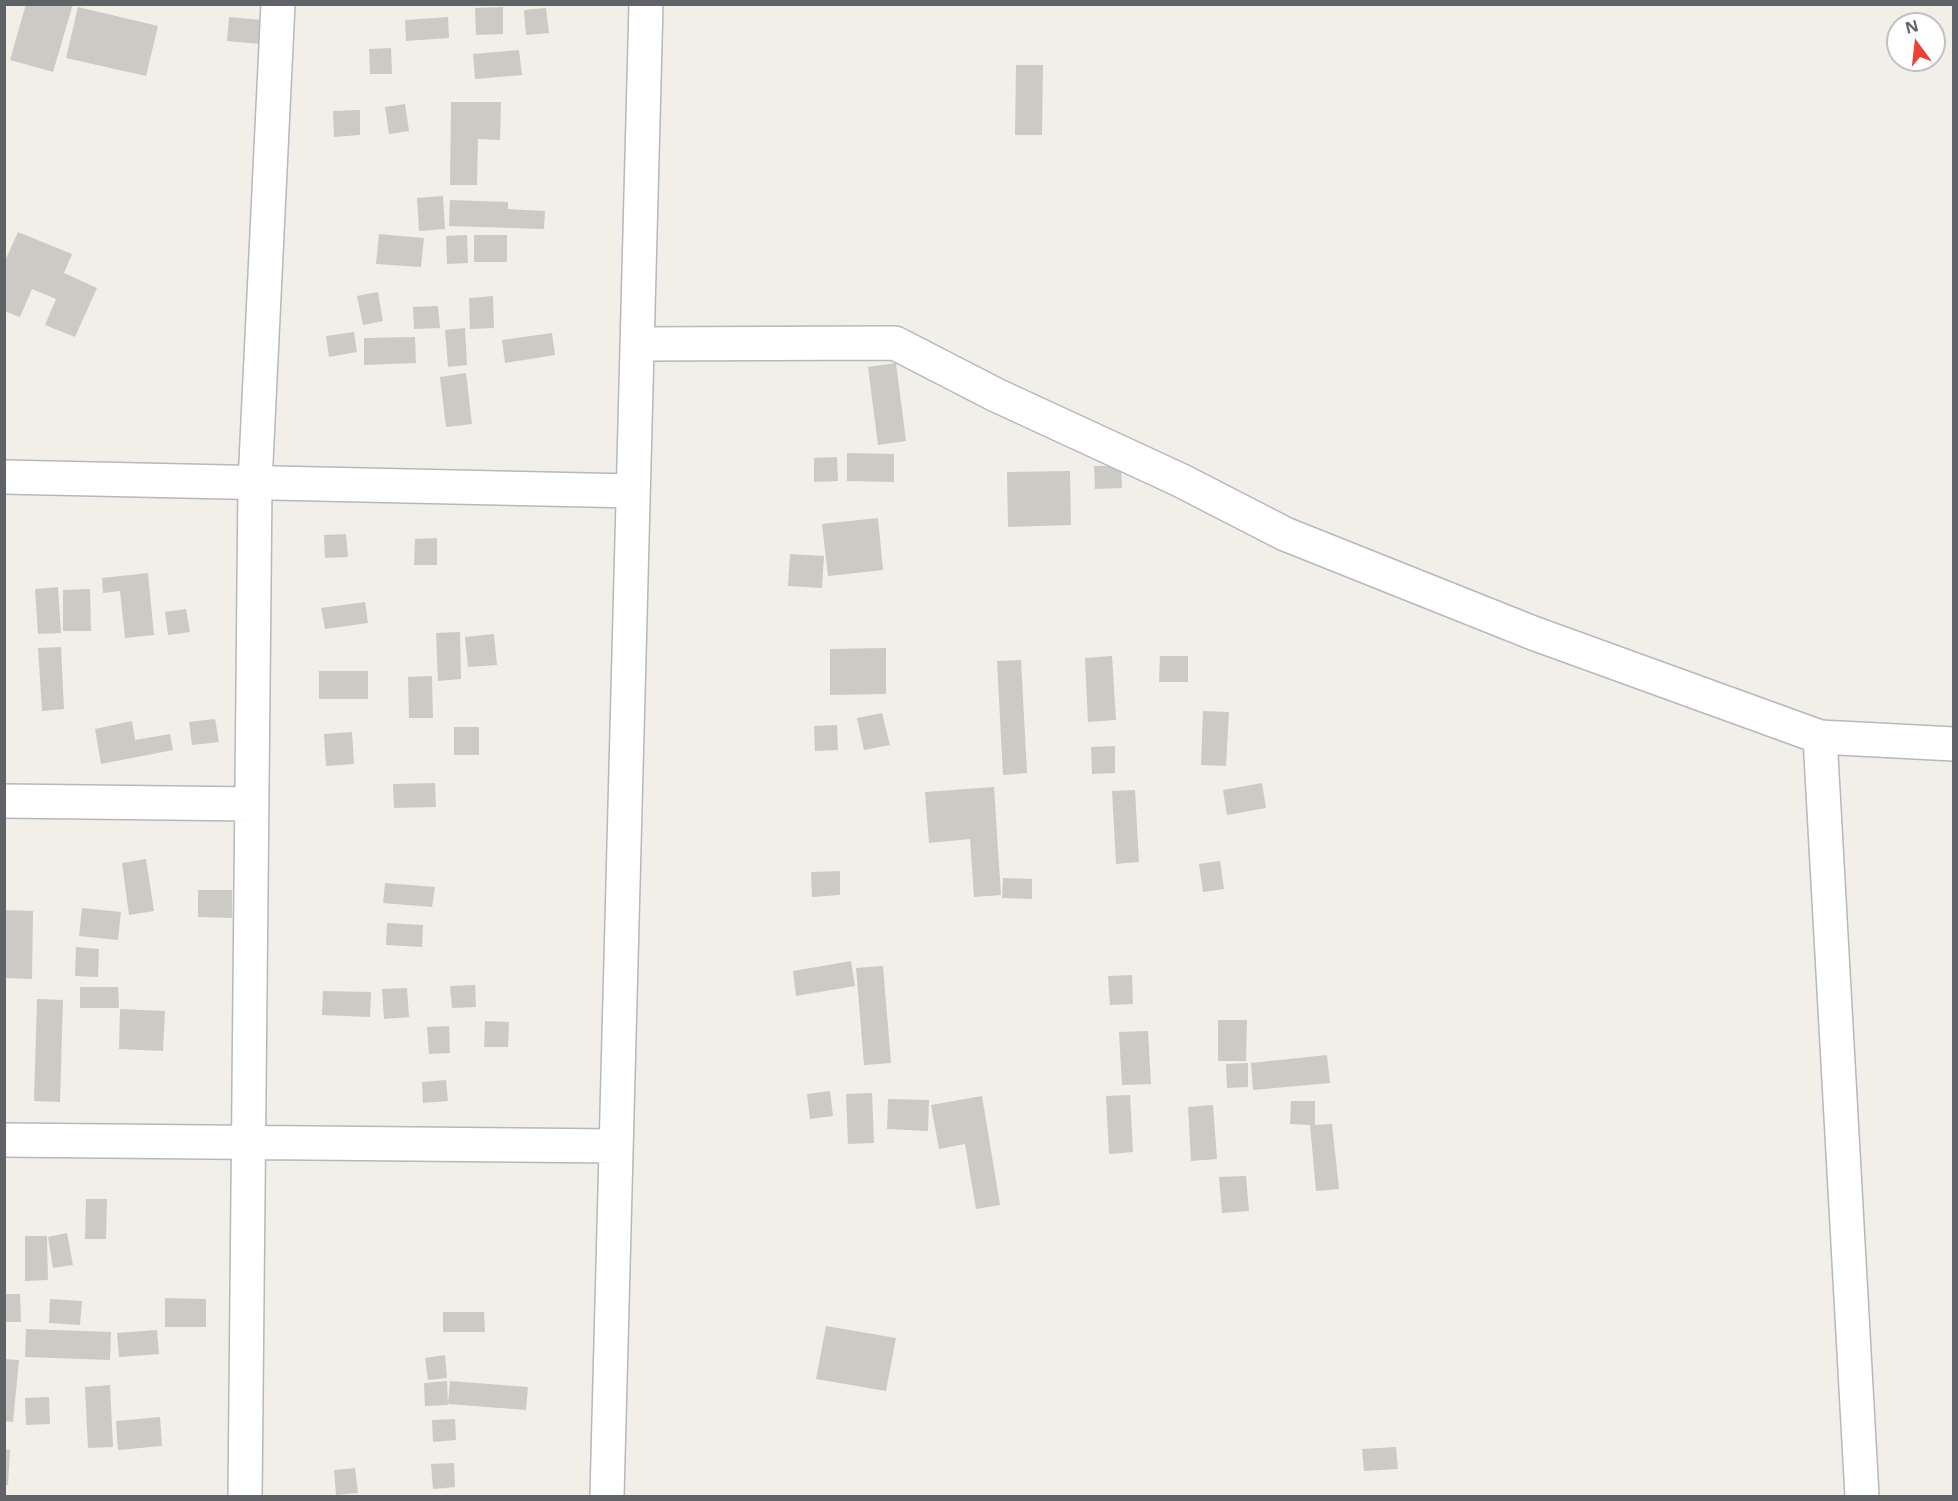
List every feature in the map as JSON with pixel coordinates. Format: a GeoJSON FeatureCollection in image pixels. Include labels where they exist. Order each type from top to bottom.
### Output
{"type":"FeatureCollection","features":[{"type":"Feature","properties":{"kind":"street"},"geometry":{"type":"LineString","coordinates":[[245,1497],[255,483],[279,4]]}},
{"type":"Feature","properties":{"kind":"street"},"geometry":{"type":"LineString","coordinates":[[607,1497],[646,4]]}},
{"type":"Feature","properties":{"kind":"street"},"geometry":{"type":"LineString","coordinates":[[637,344],[895,343],[996,395],[1180,480],[1285,534],[1533,633],[1820,737],[1953,744]]}},
{"type":"Feature","properties":{"kind":"street"},"geometry":{"type":"LineString","coordinates":[[4,477],[633,490]]}},
{"type":"Feature","properties":{"kind":"street"},"geometry":{"type":"LineString","coordinates":[[1820,737],[1862,1497]]}},
{"type":"Feature","properties":{"kind":"street"},"geometry":{"type":"LineString","coordinates":[[4,801],[252,804]]}},
{"type":"Feature","properties":{"kind":"street"},"geometry":{"type":"LineString","coordinates":[[4,1140],[616,1146]]}},
{"type":"Feature","properties":{"kind":"building"},"geometry":{"type":"Polygon","coordinates":[[[26,4],[73,4],[53,72],[10,60],[26,4]]]}},
{"type":"Feature","properties":{"kind":"building"},"geometry":{"type":"Polygon","coordinates":[[[78,7],[158,26],[146,76],[66,58],[78,7]]]}},
{"type":"Feature","properties":{"kind":"building"},"geometry":{"type":"Polygon","coordinates":[[[503,7],[503,34],[476,35],[475,8],[503,7]]]}},
{"type":"Feature","properties":{"kind":"building"},"geometry":{"type":"Polygon","coordinates":[[[546,8],[549,33],[526,35],[524,10],[546,8]]]}},
{"type":"Feature","properties":{"kind":"building"},"geometry":{"type":"Polygon","coordinates":[[[229,17],[262,20],[260,44],[227,41],[229,17]]]}},
{"type":"Feature","properties":{"kind":"building"},"geometry":{"type":"Polygon","coordinates":[[[448,17],[449,38],[406,41],[405,20],[448,17]]]}},
{"type":"Feature","properties":{"kind":"building"},"geometry":{"type":"Polygon","coordinates":[[[391,48],[392,74],[370,74],[369,49],[391,48]]]}},
{"type":"Feature","properties":{"kind":"building"},"geometry":{"type":"Polygon","coordinates":[[[519,50],[522,75],[475,79],[473,54],[519,50]]]}},
{"type":"Feature","properties":{"kind":"building"},"geometry":{"type":"Polygon","coordinates":[[[1016,65],[1043,65],[1042,135],[1015,135],[1016,65]]]}},
{"type":"Feature","properties":{"kind":"building"},"geometry":{"type":"Polygon","coordinates":[[[451,102],[501,102],[500,140],[478,139],[477,185],[450,185],[451,102]]]}},
{"type":"Feature","properties":{"kind":"building"},"geometry":{"type":"Polygon","coordinates":[[[405,104],[409,131],[389,134],[385,107],[405,104]]]}},
{"type":"Feature","properties":{"kind":"building"},"geometry":{"type":"Polygon","coordinates":[[[360,110],[360,135],[334,137],[333,111],[360,110]]]}},
{"type":"Feature","properties":{"kind":"building"},"geometry":{"type":"Polygon","coordinates":[[[443,196],[445,229],[419,231],[417,198],[443,196]]]}},
{"type":"Feature","properties":{"kind":"building"},"geometry":{"type":"Polygon","coordinates":[[[450,200],[508,202],[508,209],[545,211],[544,229],[449,226],[450,200]]]}},
{"type":"Feature","properties":{"kind":"building"},"geometry":{"type":"Polygon","coordinates":[[[18,232],[72,254],[64,273],[97,288],[75,337],[45,325],[56,299],[32,289],[20,317],[4,311],[4,263],[18,232]]]}},
{"type":"Feature","properties":{"kind":"building"},"geometry":{"type":"Polygon","coordinates":[[[379,234],[424,238],[421,267],[376,264],[379,234]]]}},
{"type":"Feature","properties":{"kind":"building"},"geometry":{"type":"Polygon","coordinates":[[[467,235],[468,263],[447,264],[446,236],[467,235]]]}},
{"type":"Feature","properties":{"kind":"building"},"geometry":{"type":"Polygon","coordinates":[[[474,235],[507,235],[507,262],[474,262],[474,235]]]}},
{"type":"Feature","properties":{"kind":"building"},"geometry":{"type":"Polygon","coordinates":[[[378,292],[383,321],[363,325],[357,296],[378,292]]]}},
{"type":"Feature","properties":{"kind":"building"},"geometry":{"type":"Polygon","coordinates":[[[493,296],[494,328],[470,329],[469,298],[493,296]]]}},
{"type":"Feature","properties":{"kind":"building"},"geometry":{"type":"Polygon","coordinates":[[[438,306],[440,328],[414,329],[413,307],[438,306]]]}},
{"type":"Feature","properties":{"kind":"building"},"geometry":{"type":"Polygon","coordinates":[[[465,328],[467,365],[448,367],[445,330],[465,328]]]}},
{"type":"Feature","properties":{"kind":"building"},"geometry":{"type":"Polygon","coordinates":[[[354,332],[357,352],[329,357],[326,336],[354,332]]]}},
{"type":"Feature","properties":{"kind":"building"},"geometry":{"type":"Polygon","coordinates":[[[552,333],[555,355],[505,363],[502,340],[552,333]]]}},
{"type":"Feature","properties":{"kind":"building"},"geometry":{"type":"Polygon","coordinates":[[[415,337],[416,363],[364,365],[364,338],[415,337]]]}},
{"type":"Feature","properties":{"kind":"building"},"geometry":{"type":"Polygon","coordinates":[[[896,363],[906,441],[878,445],[868,367],[896,363]]]}},
{"type":"Feature","properties":{"kind":"building"},"geometry":{"type":"Polygon","coordinates":[[[466,373],[472,424],[446,427],[440,377],[466,373]]]}},
{"type":"Feature","properties":{"kind":"building"},"geometry":{"type":"Polygon","coordinates":[[[847,453],[894,454],[894,482],[847,481],[847,453]]]}},
{"type":"Feature","properties":{"kind":"building"},"geometry":{"type":"Polygon","coordinates":[[[837,457],[838,481],[814,482],[814,458],[837,457]]]}},
{"type":"Feature","properties":{"kind":"building"},"geometry":{"type":"Polygon","coordinates":[[[1094,466],[1121,466],[1122,488],[1095,489],[1094,466]]]}},
{"type":"Feature","properties":{"kind":"building"},"geometry":{"type":"Polygon","coordinates":[[[1070,471],[1071,525],[1008,527],[1007,472],[1070,471]]]}},
{"type":"Feature","properties":{"kind":"building"},"geometry":{"type":"Polygon","coordinates":[[[878,518],[883,570],[828,576],[822,524],[878,518]]]}},
{"type":"Feature","properties":{"kind":"building"},"geometry":{"type":"Polygon","coordinates":[[[346,534],[348,557],[325,558],[324,535],[346,534]]]}},
{"type":"Feature","properties":{"kind":"building"},"geometry":{"type":"Polygon","coordinates":[[[437,538],[437,565],[414,565],[415,539],[437,538]]]}},
{"type":"Feature","properties":{"kind":"building"},"geometry":{"type":"Polygon","coordinates":[[[790,554],[824,556],[822,588],[788,586],[790,554]]]}},
{"type":"Feature","properties":{"kind":"building"},"geometry":{"type":"Polygon","coordinates":[[[148,573],[154,635],[125,638],[120,591],[103,593],[102,578],[148,573]]]}},
{"type":"Feature","properties":{"kind":"building"},"geometry":{"type":"Polygon","coordinates":[[[58,587],[61,633],[38,634],[35,589],[58,587]]]}},
{"type":"Feature","properties":{"kind":"building"},"geometry":{"type":"Polygon","coordinates":[[[90,589],[91,631],[63,631],[63,590],[90,589]]]}},
{"type":"Feature","properties":{"kind":"building"},"geometry":{"type":"Polygon","coordinates":[[[365,602],[368,623],[325,629],[321,608],[365,602]]]}},
{"type":"Feature","properties":{"kind":"building"},"geometry":{"type":"Polygon","coordinates":[[[186,609],[190,632],[168,635],[165,612],[186,609]]]}},
{"type":"Feature","properties":{"kind":"building"},"geometry":{"type":"Polygon","coordinates":[[[460,632],[461,679],[438,681],[436,633],[460,632]]]}},
{"type":"Feature","properties":{"kind":"building"},"geometry":{"type":"Polygon","coordinates":[[[494,634],[497,665],[468,667],[465,637],[494,634]]]}},
{"type":"Feature","properties":{"kind":"building"},"geometry":{"type":"Polygon","coordinates":[[[61,647],[64,709],[42,711],[38,648],[61,647]]]}},
{"type":"Feature","properties":{"kind":"building"},"geometry":{"type":"Polygon","coordinates":[[[886,648],[886,694],[830,695],[830,649],[886,648]]]}},
{"type":"Feature","properties":{"kind":"building"},"geometry":{"type":"Polygon","coordinates":[[[1112,656],[1116,720],[1088,722],[1085,658],[1112,656]]]}},
{"type":"Feature","properties":{"kind":"building"},"geometry":{"type":"Polygon","coordinates":[[[1160,656],[1188,656],[1188,682],[1159,682],[1160,656]]]}},
{"type":"Feature","properties":{"kind":"building"},"geometry":{"type":"Polygon","coordinates":[[[1021,660],[1027,773],[1003,775],[997,661],[1021,660]]]}},
{"type":"Feature","properties":{"kind":"building"},"geometry":{"type":"Polygon","coordinates":[[[319,671],[368,671],[368,699],[319,699],[319,671]]]}},
{"type":"Feature","properties":{"kind":"building"},"geometry":{"type":"Polygon","coordinates":[[[432,676],[433,718],[409,718],[408,677],[432,676]]]}},
{"type":"Feature","properties":{"kind":"building"},"geometry":{"type":"Polygon","coordinates":[[[1203,711],[1229,712],[1226,766],[1201,765],[1203,711]]]}},
{"type":"Feature","properties":{"kind":"building"},"geometry":{"type":"Polygon","coordinates":[[[882,713],[890,745],[864,750],[857,718],[882,713]]]}},
{"type":"Feature","properties":{"kind":"building"},"geometry":{"type":"Polygon","coordinates":[[[215,719],[219,742],[192,745],[189,722],[215,719]]]}},
{"type":"Feature","properties":{"kind":"building"},"geometry":{"type":"Polygon","coordinates":[[[132,721],[135,740],[170,734],[173,750],[101,764],[95,729],[132,721]]]}},
{"type":"Feature","properties":{"kind":"building"},"geometry":{"type":"Polygon","coordinates":[[[837,725],[838,750],[815,751],[814,726],[837,725]]]}},
{"type":"Feature","properties":{"kind":"building"},"geometry":{"type":"Polygon","coordinates":[[[454,727],[479,727],[479,755],[454,755],[454,727]]]}},
{"type":"Feature","properties":{"kind":"building"},"geometry":{"type":"Polygon","coordinates":[[[352,732],[354,764],[326,766],[324,734],[352,732]]]}},
{"type":"Feature","properties":{"kind":"building"},"geometry":{"type":"Polygon","coordinates":[[[1115,746],[1115,773],[1092,774],[1091,747],[1115,746]]]}},
{"type":"Feature","properties":{"kind":"building"},"geometry":{"type":"Polygon","coordinates":[[[435,783],[436,807],[394,808],[393,784],[435,783]]]}},
{"type":"Feature","properties":{"kind":"building"},"geometry":{"type":"Polygon","coordinates":[[[1262,783],[1266,808],[1227,815],[1223,790],[1262,783]]]}},
{"type":"Feature","properties":{"kind":"building"},"geometry":{"type":"Polygon","coordinates":[[[994,787],[1001,895],[974,897],[970,839],[929,843],[925,792],[994,787]]]}},
{"type":"Feature","properties":{"kind":"building"},"geometry":{"type":"Polygon","coordinates":[[[1135,790],[1139,862],[1116,864],[1112,791],[1135,790]]]}},
{"type":"Feature","properties":{"kind":"building"},"geometry":{"type":"Polygon","coordinates":[[[146,859],[154,911],[129,915],[122,863],[146,859]]]}},
{"type":"Feature","properties":{"kind":"building"},"geometry":{"type":"Polygon","coordinates":[[[1220,861],[1224,889],[1203,892],[1199,864],[1220,861]]]}},
{"type":"Feature","properties":{"kind":"building"},"geometry":{"type":"Polygon","coordinates":[[[840,871],[840,895],[812,897],[811,872],[840,871]]]}},
{"type":"Feature","properties":{"kind":"building"},"geometry":{"type":"Polygon","coordinates":[[[1003,878],[1032,879],[1032,899],[1002,898],[1003,878]]]}},
{"type":"Feature","properties":{"kind":"building"},"geometry":{"type":"Polygon","coordinates":[[[385,883],[435,887],[432,907],[383,903],[385,883]]]}},
{"type":"Feature","properties":{"kind":"building"},"geometry":{"type":"Polygon","coordinates":[[[198,890],[232,890],[232,918],[198,917],[198,890]]]}},
{"type":"Feature","properties":{"kind":"building"},"geometry":{"type":"Polygon","coordinates":[[[82,908],[121,912],[118,940],[79,936],[82,908]]]}},
{"type":"Feature","properties":{"kind":"building"},"geometry":{"type":"Polygon","coordinates":[[[4,910],[33,911],[32,979],[4,978],[4,910]]]}},
{"type":"Feature","properties":{"kind":"building"},"geometry":{"type":"Polygon","coordinates":[[[387,923],[423,925],[422,947],[386,945],[387,923]]]}},
{"type":"Feature","properties":{"kind":"building"},"geometry":{"type":"Polygon","coordinates":[[[76,947],[99,949],[98,977],[75,976],[76,947]]]}},
{"type":"Feature","properties":{"kind":"building"},"geometry":{"type":"Polygon","coordinates":[[[851,961],[855,986],[796,996],[793,971],[851,961]]]}},
{"type":"Feature","properties":{"kind":"building"},"geometry":{"type":"Polygon","coordinates":[[[883,966],[891,1063],[864,1065],[856,968],[883,966]]]}},
{"type":"Feature","properties":{"kind":"building"},"geometry":{"type":"Polygon","coordinates":[[[1132,975],[1133,1004],[1110,1005],[1108,976],[1132,975]]]}},
{"type":"Feature","properties":{"kind":"building"},"geometry":{"type":"Polygon","coordinates":[[[475,985],[476,1007],[452,1008],[450,986],[475,985]]]}},
{"type":"Feature","properties":{"kind":"building"},"geometry":{"type":"Polygon","coordinates":[[[80,987],[118,987],[119,1008],[80,1008],[80,987]]]}},
{"type":"Feature","properties":{"kind":"building"},"geometry":{"type":"Polygon","coordinates":[[[407,988],[409,1017],[384,1019],[382,989],[407,988]]]}},
{"type":"Feature","properties":{"kind":"building"},"geometry":{"type":"Polygon","coordinates":[[[323,991],[371,992],[370,1017],[322,1015],[323,991]]]}},
{"type":"Feature","properties":{"kind":"building"},"geometry":{"type":"Polygon","coordinates":[[[37,999],[63,1000],[60,1102],[34,1101],[37,999]]]}},
{"type":"Feature","properties":{"kind":"building"},"geometry":{"type":"Polygon","coordinates":[[[120,1009],[165,1011],[163,1051],[119,1049],[120,1009]]]}},
{"type":"Feature","properties":{"kind":"building"},"geometry":{"type":"Polygon","coordinates":[[[1218,1020],[1247,1020],[1246,1061],[1218,1061],[1218,1020]]]}},
{"type":"Feature","properties":{"kind":"building"},"geometry":{"type":"Polygon","coordinates":[[[485,1021],[509,1022],[508,1047],[484,1047],[485,1021]]]}},
{"type":"Feature","properties":{"kind":"building"},"geometry":{"type":"Polygon","coordinates":[[[449,1026],[450,1053],[429,1054],[427,1027],[449,1026]]]}},
{"type":"Feature","properties":{"kind":"building"},"geometry":{"type":"Polygon","coordinates":[[[1148,1031],[1151,1084],[1122,1085],[1119,1032],[1148,1031]]]}},
{"type":"Feature","properties":{"kind":"building"},"geometry":{"type":"Polygon","coordinates":[[[1327,1055],[1330,1083],[1253,1090],[1251,1063],[1327,1055]]]}},
{"type":"Feature","properties":{"kind":"building"},"geometry":{"type":"Polygon","coordinates":[[[1248,1063],[1248,1087],[1227,1088],[1226,1064],[1248,1063]]]}},
{"type":"Feature","properties":{"kind":"building"},"geometry":{"type":"Polygon","coordinates":[[[446,1080],[448,1101],[423,1103],[422,1082],[446,1080]]]}},
{"type":"Feature","properties":{"kind":"building"},"geometry":{"type":"Polygon","coordinates":[[[830,1091],[833,1116],[810,1119],[807,1094],[830,1091]]]}},
{"type":"Feature","properties":{"kind":"building"},"geometry":{"type":"Polygon","coordinates":[[[872,1093],[874,1143],[848,1144],[846,1094],[872,1093]]]}},
{"type":"Feature","properties":{"kind":"building"},"geometry":{"type":"Polygon","coordinates":[[[1130,1095],[1133,1152],[1109,1154],[1106,1096],[1130,1095]]]}},
{"type":"Feature","properties":{"kind":"building"},"geometry":{"type":"Polygon","coordinates":[[[982,1096],[1000,1205],[976,1209],[965,1144],[939,1149],[931,1105],[982,1096]]]}},
{"type":"Feature","properties":{"kind":"building"},"geometry":{"type":"Polygon","coordinates":[[[888,1099],[929,1100],[928,1131],[887,1129],[888,1099]]]}},
{"type":"Feature","properties":{"kind":"building"},"geometry":{"type":"Polygon","coordinates":[[[1291,1101],[1315,1101],[1315,1125],[1332,1124],[1339,1189],[1316,1191],[1310,1125],[1290,1124],[1291,1101]]]}},
{"type":"Feature","properties":{"kind":"building"},"geometry":{"type":"Polygon","coordinates":[[[1213,1105],[1217,1159],[1191,1161],[1188,1107],[1213,1105]]]}},
{"type":"Feature","properties":{"kind":"building"},"geometry":{"type":"Polygon","coordinates":[[[1246,1176],[1249,1211],[1222,1213],[1219,1177],[1246,1176]]]}},
{"type":"Feature","properties":{"kind":"building"},"geometry":{"type":"Polygon","coordinates":[[[86,1199],[107,1199],[106,1239],[85,1239],[86,1199]]]}},
{"type":"Feature","properties":{"kind":"building"},"geometry":{"type":"Polygon","coordinates":[[[67,1233],[73,1265],[53,1268],[48,1237],[67,1233]]]}},
{"type":"Feature","properties":{"kind":"building"},"geometry":{"type":"Polygon","coordinates":[[[25,1236],[47,1236],[48,1280],[25,1281],[25,1236]]]}},
{"type":"Feature","properties":{"kind":"building"},"geometry":{"type":"Polygon","coordinates":[[[4,1294],[20,1294],[21,1322],[4,1322],[4,1294]]]}},
{"type":"Feature","properties":{"kind":"building"},"geometry":{"type":"Polygon","coordinates":[[[165,1298],[206,1299],[206,1327],[165,1327],[165,1298]]]}},
{"type":"Feature","properties":{"kind":"building"},"geometry":{"type":"Polygon","coordinates":[[[50,1299],[82,1301],[80,1325],[49,1323],[50,1299]]]}},
{"type":"Feature","properties":{"kind":"building"},"geometry":{"type":"Polygon","coordinates":[[[443,1312],[484,1312],[485,1332],[443,1332],[443,1312]]]}},
{"type":"Feature","properties":{"kind":"building"},"geometry":{"type":"Polygon","coordinates":[[[826,1326],[896,1338],[886,1391],[816,1379],[826,1326]]]}},
{"type":"Feature","properties":{"kind":"building"},"geometry":{"type":"Polygon","coordinates":[[[26,1329],[111,1332],[110,1360],[25,1357],[26,1329]]]}},
{"type":"Feature","properties":{"kind":"building"},"geometry":{"type":"Polygon","coordinates":[[[157,1330],[159,1354],[119,1357],[117,1333],[157,1330]]]}},
{"type":"Feature","properties":{"kind":"building"},"geometry":{"type":"Polygon","coordinates":[[[445,1355],[447,1378],[428,1380],[425,1358],[445,1355]]]}},
{"type":"Feature","properties":{"kind":"building"},"geometry":{"type":"Polygon","coordinates":[[[4,1359],[19,1360],[13,1422],[4,1421],[4,1359]]]}},
{"type":"Feature","properties":{"kind":"building"},"geometry":{"type":"Polygon","coordinates":[[[447,1381],[448,1405],[425,1406],[424,1383],[447,1381]]]}},
{"type":"Feature","properties":{"kind":"building"},"geometry":{"type":"Polygon","coordinates":[[[450,1381],[528,1387],[526,1410],[448,1404],[450,1381]]]}},
{"type":"Feature","properties":{"kind":"building"},"geometry":{"type":"Polygon","coordinates":[[[110,1385],[113,1447],[88,1448],[85,1387],[110,1385]]]}},
{"type":"Feature","properties":{"kind":"building"},"geometry":{"type":"Polygon","coordinates":[[[49,1397],[50,1424],[26,1425],[25,1398],[49,1397]]]}},
{"type":"Feature","properties":{"kind":"building"},"geometry":{"type":"Polygon","coordinates":[[[160,1417],[162,1446],[118,1450],[116,1421],[160,1417]]]}},
{"type":"Feature","properties":{"kind":"building"},"geometry":{"type":"Polygon","coordinates":[[[455,1419],[456,1440],[433,1442],[432,1420],[455,1419]]]}},
{"type":"Feature","properties":{"kind":"building"},"geometry":{"type":"Polygon","coordinates":[[[1396,1447],[1398,1469],[1364,1471],[1362,1449],[1396,1447]]]}},
{"type":"Feature","properties":{"kind":"building"},"geometry":{"type":"Polygon","coordinates":[[[4,1449],[10,1450],[8,1485],[4,1485],[4,1449]]]}},
{"type":"Feature","properties":{"kind":"building"},"geometry":{"type":"Polygon","coordinates":[[[454,1463],[455,1487],[433,1489],[431,1464],[454,1463]]]}},
{"type":"Feature","properties":{"kind":"building"},"geometry":{"type":"Polygon","coordinates":[[[355,1468],[358,1493],[336,1495],[334,1470],[355,1468]]]}}]}
